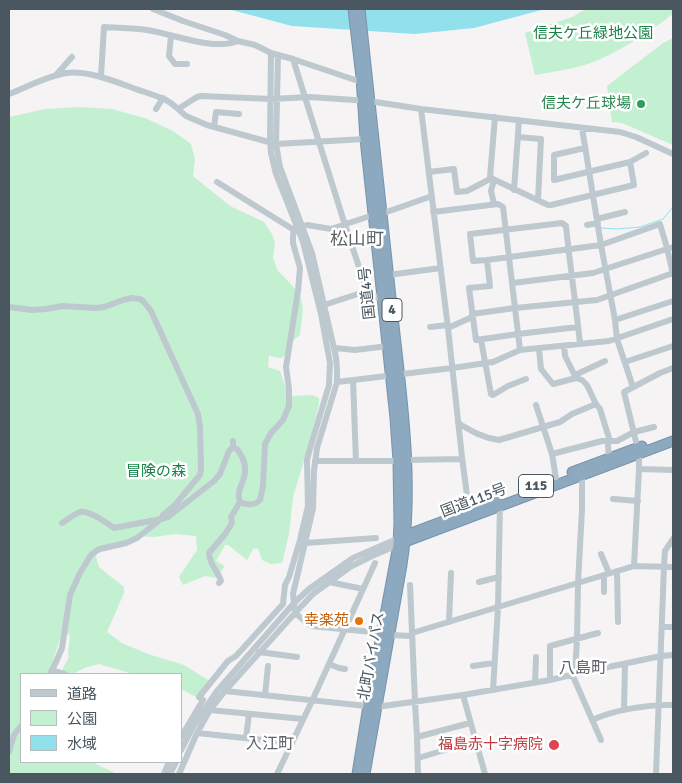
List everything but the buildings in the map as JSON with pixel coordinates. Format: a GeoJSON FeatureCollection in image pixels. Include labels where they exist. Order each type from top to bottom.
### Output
{"type":"FeatureCollection","features":[{"type":"Feature","properties":{"kind":"highway","name":"国道4号"},"geometry":{"type":"LineString","coordinates":[[353,9],[366,100],[388,346],[395,375]]}},
{"type":"Feature","properties":{"kind":"highway","name":"国道4号"},"geometry":{"type":"LineString","coordinates":[[360,9],[363,79]]}},
{"type":"Feature","properties":{"kind":"highway","name":"国道4号"},"geometry":{"type":"LineString","coordinates":[[366,100],[365,139],[388,275],[402,460],[402,540]]}},
{"type":"Feature","properties":{"kind":"highway","name":"国道115号"},"geometry":{"type":"LineString","coordinates":[[402,540],[638,451],[673,435]]}},
{"type":"Feature","properties":{"kind":"highway","name":"国道115号"},"geometry":{"type":"LineString","coordinates":[[402,540],[469,511],[500,502],[556,478],[582,472],[609,458],[673,441]]}},
{"type":"Feature","properties":{"kind":"highway","name":"北町バイパス"},"geometry":{"type":"LineString","coordinates":[[357,774],[372,707],[402,540]]}},
{"type":"Feature","properties":{"kind":"highway","name":"北町バイパス"},"geometry":{"type":"LineString","coordinates":[[365,774],[372,707]]}},
{"type":"Feature","properties":{"kind":"street"},"geometry":{"type":"LineString","coordinates":[[152,9],[238,41],[255,45],[274,54],[363,79]]}},
{"type":"Feature","properties":{"kind":"street"},"geometry":{"type":"LineString","coordinates":[[101,76],[104,27],[147,30],[222,45],[238,41]]}},
{"type":"Feature","properties":{"kind":"street"},"geometry":{"type":"LineString","coordinates":[[170,36],[169,56],[175,64],[187,64]]}},
{"type":"Feature","properties":{"kind":"street"},"geometry":{"type":"LineString","coordinates":[[182,735],[203,700],[199,697],[228,661],[236,656],[283,604],[285,585],[289,577],[308,506],[307,460],[329,385],[330,363],[321,314],[273,143],[274,54]]}},
{"type":"Feature","properties":{"kind":"street"},"geometry":{"type":"LineString","coordinates":[[55,76],[72,57]]}},
{"type":"Feature","properties":{"kind":"street"},"geometry":{"type":"LineString","coordinates":[[294,59],[367,291],[383,301]]}},
{"type":"Feature","properties":{"kind":"street"},"geometry":{"type":"LineString","coordinates":[[9,94],[67,73],[101,76],[163,98],[186,116],[214,127],[273,143],[365,139]]}},
{"type":"Feature","properties":{"kind":"street"},"geometry":{"type":"LineString","coordinates":[[178,109],[197,96],[274,99],[310,97],[366,100],[421,109],[620,132],[636,137],[673,154]]}},
{"type":"Feature","properties":{"kind":"street"},"geometry":{"type":"LineString","coordinates":[[156,109],[163,98]]}},
{"type":"Feature","properties":{"kind":"street"},"geometry":{"type":"LineString","coordinates":[[421,109],[469,511]]}},
{"type":"Feature","properties":{"kind":"street"},"geometry":{"type":"LineString","coordinates":[[214,127],[216,112],[239,114]]}},
{"type":"Feature","properties":{"kind":"street"},"geometry":{"type":"LineString","coordinates":[[495,117],[490,177],[548,205],[634,185],[630,162]]}},
{"type":"Feature","properties":{"kind":"street"},"geometry":{"type":"LineString","coordinates":[[514,190],[519,120]]}},
{"type":"Feature","properties":{"kind":"street"},"geometry":{"type":"LineString","coordinates":[[582,128],[617,339],[632,387]]}},
{"type":"Feature","properties":{"kind":"street"},"geometry":{"type":"LineString","coordinates":[[518,137],[541,139],[538,200]]}},
{"type":"Feature","properties":{"kind":"street"},"geometry":{"type":"LineString","coordinates":[[585,148],[554,155],[554,180],[630,162],[646,154]]}},
{"type":"Feature","properties":{"kind":"street"},"geometry":{"type":"LineString","coordinates":[[429,172],[454,169],[457,192],[467,191],[493,179]]}},
{"type":"Feature","properties":{"kind":"street"},"geometry":{"type":"LineString","coordinates":[[493,179],[491,191],[494,204]]}},
{"type":"Feature","properties":{"kind":"street"},"geometry":{"type":"LineString","coordinates":[[217,182],[298,229],[312,253],[335,348],[336,382],[320,433],[315,461],[313,508],[293,594],[295,613],[311,626],[386,634],[412,634],[634,566],[673,567]]}},
{"type":"Feature","properties":{"kind":"street"},"geometry":{"type":"LineString","coordinates":[[240,502],[253,504],[260,500],[263,486],[265,444],[283,420],[289,406],[286,367],[300,268],[293,243],[293,235],[298,229],[307,225],[331,229],[432,196]]}},
{"type":"Feature","properties":{"kind":"street"},"geometry":{"type":"LineString","coordinates":[[433,212],[494,204],[498,204],[503,208],[520,350]]}},
{"type":"Feature","properties":{"kind":"street"},"geometry":{"type":"LineString","coordinates":[[587,225],[625,212]]}},
{"type":"Feature","properties":{"kind":"street"},"geometry":{"type":"LineString","coordinates":[[430,327],[448,327],[472,316],[515,308],[576,302],[597,300],[673,273],[670,247],[660,224],[602,245],[568,249],[487,260],[473,260],[470,234],[562,223],[566,226],[568,249],[576,302],[580,344]]}},
{"type":"Feature","properties":{"kind":"street"},"geometry":{"type":"LineString","coordinates":[[513,283],[606,270],[670,247]]}},
{"type":"Feature","properties":{"kind":"street"},"geometry":{"type":"LineString","coordinates":[[487,260],[490,286],[469,288],[476,340],[578,327]]}},
{"type":"Feature","properties":{"kind":"street"},"geometry":{"type":"LineString","coordinates":[[388,275],[441,268]]}},
{"type":"Feature","properties":{"kind":"street"},"geometry":{"type":"LineString","coordinates":[[324,305],[367,291]]}},
{"type":"Feature","properties":{"kind":"street"},"geometry":{"type":"LineString","coordinates":[[9,307],[32,310],[46,310],[62,306],[96,308],[132,298],[140,299],[148,306],[154,316],[193,400],[200,421],[200,475],[174,505],[162,515],[161,519],[137,538],[122,545],[100,549],[91,556],[70,594],[62,648],[51,672]]}},
{"type":"Feature","properties":{"kind":"street"},"geometry":{"type":"LineString","coordinates":[[615,320],[673,301]]}},
{"type":"Feature","properties":{"kind":"street"},"geometry":{"type":"LineString","coordinates":[[336,382],[493,362],[520,350],[608,341],[673,319]]}},
{"type":"Feature","properties":{"kind":"street"},"geometry":{"type":"LineString","coordinates":[[481,340],[491,394],[493,395],[508,386],[526,379]]}},
{"type":"Feature","properties":{"kind":"street"},"geometry":{"type":"LineString","coordinates":[[335,348],[355,350],[388,346]]}},
{"type":"Feature","properties":{"kind":"street"},"geometry":{"type":"LineString","coordinates":[[564,346],[565,356],[575,376],[587,385],[600,409],[609,438],[609,458]]}},
{"type":"Feature","properties":{"kind":"street"},"geometry":{"type":"LineString","coordinates":[[625,362],[673,346]]}},
{"type":"Feature","properties":{"kind":"street"},"geometry":{"type":"LineString","coordinates":[[539,349],[541,369],[553,384],[605,362]]}},
{"type":"Feature","properties":{"kind":"street"},"geometry":{"type":"LineString","coordinates":[[634,566],[638,501],[638,451],[624,392],[673,368]]}},
{"type":"Feature","properties":{"kind":"street"},"geometry":{"type":"LineString","coordinates":[[353,380],[356,461]]}},
{"type":"Feature","properties":{"kind":"street"},"geometry":{"type":"LineString","coordinates":[[458,423],[482,436],[499,440],[560,422],[572,414],[596,404]]}},
{"type":"Feature","properties":{"kind":"street"},"geometry":{"type":"LineString","coordinates":[[536,405],[552,454],[556,478]]}},
{"type":"Feature","properties":{"kind":"street"},"geometry":{"type":"LineString","coordinates":[[552,454],[602,441],[616,441],[634,432],[654,427]]}},
{"type":"Feature","properties":{"kind":"street"},"geometry":{"type":"LineString","coordinates":[[62,523],[80,512],[86,512],[114,528],[168,517],[214,481],[220,474],[233,444],[240,451],[245,464],[245,476],[238,498],[240,502],[231,516],[232,523],[209,553],[210,562],[221,581],[219,583]]}},
{"type":"Feature","properties":{"kind":"street"},"geometry":{"type":"LineString","coordinates":[[315,461],[462,459]]}},
{"type":"Feature","properties":{"kind":"street"},"geometry":{"type":"LineString","coordinates":[[639,469],[673,470]]}},
{"type":"Feature","properties":{"kind":"street"},"geometry":{"type":"LineString","coordinates":[[582,472],[577,639],[573,674],[601,740]]}},
{"type":"Feature","properties":{"kind":"street"},"geometry":{"type":"LineString","coordinates":[[613,499],[638,501]]}},
{"type":"Feature","properties":{"kind":"street"},"geometry":{"type":"LineString","coordinates":[[493,690],[498,607],[500,502]]}},
{"type":"Feature","properties":{"kind":"street"},"geometry":{"type":"LineString","coordinates":[[306,543],[376,538]]}},
{"type":"Feature","properties":{"kind":"street"},"geometry":{"type":"LineString","coordinates":[[656,774],[665,551],[673,539]]}},
{"type":"Feature","properties":{"kind":"street"},"geometry":{"type":"LineString","coordinates":[[179,774],[197,733],[210,710],[295,613],[329,582],[363,560],[402,540]]}},
{"type":"Feature","properties":{"kind":"street"},"geometry":{"type":"LineString","coordinates":[[182,748],[194,725],[217,691],[294,603],[309,589],[353,558],[402,540]]}},
{"type":"Feature","properties":{"kind":"street"},"geometry":{"type":"LineString","coordinates":[[601,554],[606,574],[604,592]]}},
{"type":"Feature","properties":{"kind":"street"},"geometry":{"type":"LineString","coordinates":[[277,774],[375,563]]}},
{"type":"Feature","properties":{"kind":"street"},"geometry":{"type":"LineString","coordinates":[[617,571],[618,622]]}},
{"type":"Feature","properties":{"kind":"street"},"geometry":{"type":"LineString","coordinates":[[450,622],[451,573]]}},
{"type":"Feature","properties":{"kind":"street"},"geometry":{"type":"LineString","coordinates":[[479,582],[499,577]]}},
{"type":"Feature","properties":{"kind":"street"},"geometry":{"type":"LineString","coordinates":[[329,582],[363,589]]}},
{"type":"Feature","properties":{"kind":"street"},"geometry":{"type":"LineString","coordinates":[[410,585],[418,774]]}},
{"type":"Feature","properties":{"kind":"street"},"geometry":{"type":"LineString","coordinates":[[662,627],[673,627]]}},
{"type":"Feature","properties":{"kind":"street"},"geometry":{"type":"LineString","coordinates":[[550,680],[550,646],[598,633]]}},
{"type":"Feature","properties":{"kind":"street"},"geometry":{"type":"LineString","coordinates":[[652,635],[662,636]]}},
{"type":"Feature","properties":{"kind":"street"},"geometry":{"type":"LineString","coordinates":[[259,652],[297,656]]}},
{"type":"Feature","properties":{"kind":"street"},"geometry":{"type":"LineString","coordinates":[[225,691],[372,707],[463,696],[673,655]]}},
{"type":"Feature","properties":{"kind":"street"},"geometry":{"type":"LineString","coordinates":[[535,683],[536,657]]}},
{"type":"Feature","properties":{"kind":"street"},"geometry":{"type":"LineString","coordinates":[[473,666],[494,663]]}},
{"type":"Feature","properties":{"kind":"street"},"geometry":{"type":"LineString","coordinates":[[329,664],[345,669]]}},
{"type":"Feature","properties":{"kind":"street"},"geometry":{"type":"LineString","coordinates":[[624,710],[625,664]]}},
{"type":"Feature","properties":{"kind":"street"},"geometry":{"type":"LineString","coordinates":[[265,696],[268,666]]}},
{"type":"Feature","properties":{"kind":"street"},"geometry":{"type":"LineString","coordinates":[[463,696],[485,774]]}},
{"type":"Feature","properties":{"kind":"street"},"geometry":{"type":"LineString","coordinates":[[592,720],[624,710],[660,704],[673,705]]}},
{"type":"Feature","properties":{"kind":"street"},"geometry":{"type":"LineString","coordinates":[[210,710],[303,719]]}},
{"type":"Feature","properties":{"kind":"street"},"geometry":{"type":"LineString","coordinates":[[246,738],[249,714]]}},
{"type":"Feature","properties":{"kind":"street"},"geometry":{"type":"LineString","coordinates":[[417,737],[470,723]]}},
{"type":"Feature","properties":{"kind":"street"},"geometry":{"type":"LineString","coordinates":[[9,752],[14,735],[20,727]]}},
{"type":"Feature","properties":{"kind":"street"},"geometry":{"type":"LineString","coordinates":[[197,733],[292,743]]}},
{"type":"Feature","properties":{"kind":"street"},"geometry":{"type":"LineString","coordinates":[[418,758],[476,741]]}},
{"type":"Feature","properties":{"kind":"green space","name":"信夫ケ丘緑地公園"},"geometry":{"type":"Polygon","coordinates":[[[586,9],[673,9],[673,14],[631,43],[596,61],[535,75],[525,33],[572,17],[586,9]]]}},
{"type":"Feature","properties":{"kind":"green space","name":"信夫ケ丘球場"},"geometry":{"type":"Polygon","coordinates":[[[673,38],[673,145],[622,123],[612,122],[607,86],[663,43],[673,38]]]}},
{"type":"Feature","properties":{"kind":"green space","name":"冒険の森"},"geometry":{"type":"Polygon","coordinates":[[[79,107],[112,109],[145,118],[173,131],[191,144],[195,159],[193,176],[230,206],[264,222],[272,234],[275,243],[273,258],[278,271],[300,295],[303,308],[300,335],[288,345],[286,355],[281,358],[269,356],[268,367],[280,371],[290,396],[312,395],[319,398],[310,441],[293,497],[289,534],[282,563],[271,564],[262,560],[258,548],[253,549],[247,560],[228,545],[225,545],[216,561],[225,566],[216,578],[205,576],[183,585],[179,577],[197,550],[196,536],[175,534],[154,537],[138,536],[99,552],[96,556],[99,567],[124,587],[124,593],[107,632],[122,643],[148,654],[184,665],[213,683],[196,697],[182,690],[182,673],[130,673],[99,664],[74,673],[68,673],[62,670],[69,657],[70,636],[68,634],[63,634],[60,639],[48,673],[20,673],[20,763],[94,763],[117,774],[9,774],[9,117],[45,109],[79,107]]]}},
{"type":"Feature","properties":{"kind":"water"},"geometry":{"type":"Polygon","coordinates":[[[228,9],[545,9],[474,28],[415,34],[292,26],[228,9]]]}},
{"type":"Feature","properties":{"kind":"waterway"},"geometry":{"type":"LineString","coordinates":[[601,228],[640,227],[663,219],[673,207]]}},
{"type":"Feature","properties":{"kind":"place","name":"信夫ケ丘球場"},"geometry":{"type":"Point","coordinates":[641,104]}},
{"type":"Feature","properties":{"kind":"place","name":"幸楽苑"},"geometry":{"type":"Point","coordinates":[359,621]}},
{"type":"Feature","properties":{"kind":"place","name":"福島赤十字病院"},"geometry":{"type":"Point","coordinates":[554,745]}},
{"type":"Feature","properties":{"kind":"district","name":"松山町"},"geometry":{"type":"Point","coordinates":[357,240]}},
{"type":"Feature","properties":{"kind":"district","name":"八島町"},"geometry":{"type":"Point","coordinates":[583,669]}},
{"type":"Feature","properties":{"kind":"district","name":"入江町"},"geometry":{"type":"Point","coordinates":[270,745]}}]}
